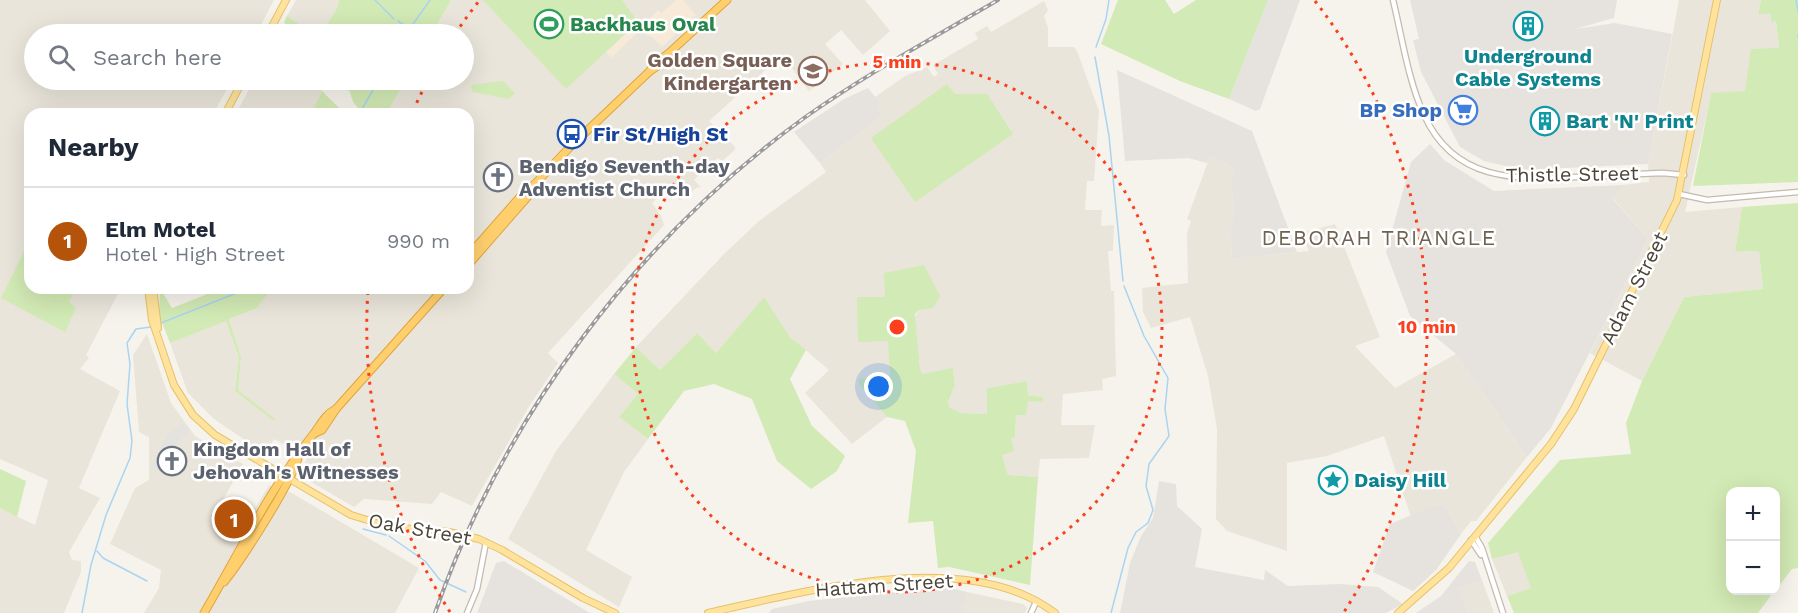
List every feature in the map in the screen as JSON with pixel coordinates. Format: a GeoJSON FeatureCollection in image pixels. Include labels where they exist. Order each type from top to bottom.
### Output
{"type":"FeatureCollection","features":[{"type":"Feature","properties":{"kind":"highway"},"geometry":{"type":"LineString","coordinates":[[474,249],[526,190],[534,185],[569,148],[650,71],[661,57],[669,53],[727,0]]}},
{"type":"Feature","properties":{"kind":"highway"},"geometry":{"type":"LineString","coordinates":[[474,258],[531,193],[534,185]]}},
{"type":"Feature","properties":{"kind":"highway"},"geometry":{"type":"LineString","coordinates":[[204,613],[240,560],[286,478],[299,462],[299,453],[315,433],[317,426],[336,409],[439,294]]}},
{"type":"Feature","properties":{"kind":"main road"},"geometry":{"type":"LineString","coordinates":[[273,24],[286,0]]}},
{"type":"Feature","properties":{"kind":"main road","name":"Adam Street"},"geometry":{"type":"LineString","coordinates":[[1473,538],[1566,423],[1651,256],[1679,194],[1684,175],[1717,0]]}},
{"type":"Feature","properties":{"kind":"main road"},"geometry":{"type":"LineString","coordinates":[[228,108],[238,90]]}},
{"type":"Feature","properties":{"kind":"main road"},"geometry":{"type":"LineString","coordinates":[[149,294],[151,308]]}},
{"type":"Feature","properties":{"kind":"main road"},"geometry":{"type":"LineString","coordinates":[[151,308],[152,294]]}},
{"type":"Feature","properties":{"kind":"main road","name":"Oak Street"},"geometry":{"type":"LineString","coordinates":[[151,308],[165,361],[179,396],[196,419],[215,435],[334,506],[367,521],[398,528],[454,533],[486,542]]}},
{"type":"Feature","properties":{"kind":"main road"},"geometry":{"type":"LineString","coordinates":[[1398,613],[1434,583],[1473,538]]}},
{"type":"Feature","properties":{"kind":"main road"},"geometry":{"type":"LineString","coordinates":[[486,542],[594,604],[615,613]]}},
{"type":"Feature","properties":{"kind":"main road","name":"Hattam Street"},"geometry":{"type":"LineString","coordinates":[[708,613],[810,590],[933,577],[960,578],[991,584],[1036,601],[1055,613]]}},
{"type":"Feature","properties":{"kind":"street","name":"Thistle Street"},"geometry":{"type":"LineString","coordinates":[[1393,0],[1423,114],[1440,141],[1464,162],[1491,174],[1519,179],[1684,175]]}},
{"type":"Feature","properties":{"kind":"street"},"geometry":{"type":"LineString","coordinates":[[1679,194],[1707,200],[1798,192]]}},
{"type":"Feature","properties":{"kind":"street"},"geometry":{"type":"LineString","coordinates":[[1473,538],[1483,557],[1503,613]]}},
{"type":"Feature","properties":{"kind":"street"},"geometry":{"type":"LineString","coordinates":[[467,613],[477,589],[486,542]]}},
{"type":"Feature","properties":{"kind":"street"},"geometry":{"type":"LineString","coordinates":[[1031,613],[1036,601]]}},
{"type":"Feature","properties":{"kind":"shaded area"},"geometry":{"type":"Polygon","coordinates":[[[0,0],[274,0],[261,24],[24,24],[24,90],[226,90],[216,108],[24,108],[24,294],[118,294],[86,355],[89,358],[80,369],[120,391],[79,488],[100,498],[69,552],[72,560],[81,561],[81,572],[64,613],[0,613],[0,508],[35,525],[48,480],[0,459],[0,0]]]}},
{"type":"Feature","properties":{"kind":"shaded area"},"geometry":{"type":"Polygon","coordinates":[[[296,0],[339,0],[327,24],[299,24],[287,16],[296,0]]]}},
{"type":"Feature","properties":{"kind":"shaded area"},"geometry":{"type":"Polygon","coordinates":[[[451,0],[865,0],[890,31],[863,55],[841,30],[825,44],[843,64],[809,91],[782,55],[709,121],[735,147],[734,151],[722,161],[718,158],[707,167],[694,180],[701,187],[696,188],[680,201],[668,188],[652,203],[664,225],[548,353],[558,363],[528,408],[472,506],[441,492],[432,504],[364,499],[354,507],[299,475],[308,457],[274,439],[265,454],[214,419],[188,393],[170,343],[226,320],[239,357],[235,391],[275,420],[238,390],[241,357],[229,319],[257,308],[268,294],[474,294],[474,108],[390,108],[400,90],[474,90],[474,24],[438,24],[451,0]]]}},
{"type":"Feature","properties":{"kind":"shaded area"},"geometry":{"type":"Polygon","coordinates":[[[676,0],[683,0],[696,15],[662,47],[652,37],[639,31],[611,58],[606,52],[638,22],[642,27],[658,10],[661,13],[676,0]]]}},
{"type":"Feature","properties":{"kind":"shaded area"},"geometry":{"type":"Polygon","coordinates":[[[1268,0],[1300,0],[1260,109],[1256,111],[1229,99],[1268,0]]]}},
{"type":"Feature","properties":{"kind":"shaded area"},"geometry":{"type":"Polygon","coordinates":[[[1410,0],[1617,0],[1614,18],[1575,29],[1615,23],[1672,34],[1648,164],[1523,170],[1484,161],[1460,147],[1421,72],[1413,40],[1419,39],[1410,0]]]}},
{"type":"Feature","properties":{"kind":"shaded area"},"geometry":{"type":"Polygon","coordinates":[[[1679,0],[1761,0],[1758,13],[1771,14],[1776,21],[1779,49],[1752,49],[1745,91],[1711,94],[1685,212],[1742,207],[1735,252],[1759,251],[1763,289],[1684,297],[1642,381],[1590,353],[1648,239],[1613,198],[1623,185],[1649,182],[1648,164],[1679,0]]]}},
{"type":"Feature","properties":{"kind":"shaded area"},"geometry":{"type":"Polygon","coordinates":[[[1044,1],[1048,10],[1044,16],[1048,28],[1048,47],[1074,47],[1099,111],[1094,181],[1087,181],[1085,210],[1102,210],[1101,226],[1114,225],[1113,251],[1108,251],[1111,291],[1114,291],[1116,376],[1102,379],[1103,390],[1063,394],[1061,425],[1095,425],[1089,458],[1040,459],[1038,477],[1008,475],[1002,455],[1011,438],[1015,437],[1016,415],[1027,400],[1043,402],[1043,397],[1028,395],[1027,381],[987,388],[987,414],[960,413],[949,407],[948,402],[955,385],[953,369],[922,374],[920,368],[915,317],[919,310],[924,265],[889,341],[890,378],[860,384],[887,417],[852,444],[805,393],[829,370],[790,337],[764,298],[716,353],[697,333],[660,370],[636,347],[724,254],[759,221],[826,172],[820,163],[883,115],[878,107],[881,104],[875,97],[905,76],[927,67],[934,77],[938,74],[933,65],[978,39],[975,33],[987,26],[991,32],[1044,1]]]}},
{"type":"Feature","properties":{"kind":"shaded area","name":"Golden Square Kindergarten"},"geometry":{"type":"Polygon","coordinates":[[[815,53],[832,72],[809,91],[795,71],[815,53]]]}},
{"type":"Feature","properties":{"kind":"shaded area"},"geometry":{"type":"Polygon","coordinates":[[[1117,70],[1252,131],[1297,252],[1232,259],[1230,232],[1234,209],[1231,179],[1235,167],[1210,156],[1207,163],[1188,158],[1125,161],[1117,70]]]}},
{"type":"Feature","properties":{"kind":"shaded area"},"geometry":{"type":"Polygon","coordinates":[[[868,88],[881,104],[878,107],[883,115],[820,163],[794,132],[844,99],[868,88]]]}},
{"type":"Feature","properties":{"kind":"shaded area"},"geometry":{"type":"Polygon","coordinates":[[[249,90],[322,91],[314,108],[239,108],[249,90]]]}},
{"type":"Feature","properties":{"kind":"shaded area"},"geometry":{"type":"Polygon","coordinates":[[[1430,144],[1444,160],[1494,191],[1623,185],[1613,199],[1648,239],[1551,428],[1527,457],[1456,354],[1410,316],[1386,252],[1411,162],[1430,144]]]}},
{"type":"Feature","properties":{"kind":"shaded area"},"geometry":{"type":"Polygon","coordinates":[[[1210,156],[1236,167],[1231,179],[1234,209],[1230,232],[1232,259],[1309,251],[1302,233],[1335,224],[1380,337],[1355,346],[1395,388],[1456,354],[1527,457],[1476,521],[1471,521],[1461,534],[1444,505],[1438,504],[1411,517],[1384,436],[1327,456],[1287,463],[1287,551],[1227,531],[1216,519],[1217,429],[1208,376],[1190,317],[1151,328],[1143,312],[1142,288],[1188,283],[1187,233],[1191,221],[1187,219],[1210,156]]]}},
{"type":"Feature","properties":{"kind":"shaded area"},"geometry":{"type":"Polygon","coordinates":[[[147,334],[171,403],[195,436],[243,464],[224,498],[251,515],[269,485],[290,492],[419,568],[395,613],[144,613],[159,588],[161,570],[110,544],[135,488],[149,480],[149,437],[139,432],[133,355],[147,334]]]}},
{"type":"Feature","properties":{"kind":"shaded area"},"geometry":{"type":"Polygon","coordinates":[[[614,374],[638,394],[619,417],[648,439],[624,472],[586,550],[632,577],[619,607],[508,539],[556,451],[614,374]]]}},
{"type":"Feature","properties":{"kind":"shaded area"},"geometry":{"type":"Polygon","coordinates":[[[183,423],[190,431],[177,442],[171,456],[178,460],[170,476],[151,467],[168,434],[183,423]]]}},
{"type":"Feature","properties":{"kind":"shaded area"},"geometry":{"type":"Polygon","coordinates":[[[1159,481],[1176,484],[1177,506],[1202,529],[1195,567],[1264,580],[1265,570],[1288,586],[1340,584],[1378,587],[1403,604],[1386,613],[1120,613],[1130,563],[1141,536],[1153,518],[1159,481]]]}},
{"type":"Feature","properties":{"kind":"shaded area"},"geometry":{"type":"Polygon","coordinates":[[[1438,504],[1444,505],[1461,534],[1436,570],[1413,591],[1373,572],[1390,524],[1438,504]]]}},
{"type":"Feature","properties":{"kind":"shaded area"},"geometry":{"type":"Polygon","coordinates":[[[1518,551],[1532,588],[1507,596],[1492,559],[1518,551]]]}},
{"type":"Feature","properties":{"kind":"shaded area"},"geometry":{"type":"Polygon","coordinates":[[[504,561],[590,613],[477,613],[496,563],[504,561]]]}},
{"type":"Feature","properties":{"kind":"shaded area"},"geometry":{"type":"Polygon","coordinates":[[[1469,561],[1475,562],[1482,580],[1459,588],[1467,613],[1416,613],[1441,596],[1469,561]]]}},
{"type":"Feature","properties":{"kind":"shaded area"},"geometry":{"type":"Polygon","coordinates":[[[1482,580],[1494,613],[1467,613],[1459,588],[1482,580]]]}},
{"type":"Feature","properties":{"kind":"shaded area"},"geometry":{"type":"Polygon","coordinates":[[[947,587],[967,592],[964,605],[961,605],[962,613],[769,613],[772,609],[809,601],[947,587]]]}},
{"type":"Feature","properties":{"kind":"shaded area"},"geometry":{"type":"Polygon","coordinates":[[[967,592],[1023,604],[1027,608],[1025,613],[962,613],[960,604],[964,605],[967,592]]]}},
{"type":"Feature","properties":{"kind":"green space"},"geometry":{"type":"Polygon","coordinates":[[[339,0],[451,0],[438,24],[327,24],[339,0]]]}},
{"type":"Feature","properties":{"kind":"green space"},"geometry":{"type":"Polygon","coordinates":[[[483,0],[622,0],[638,22],[566,89],[483,0]]]}},
{"type":"Feature","properties":{"kind":"green space"},"geometry":{"type":"Polygon","coordinates":[[[1118,0],[1165,0],[1174,14],[1196,0],[1268,0],[1229,99],[1180,81],[1101,44],[1118,0]]]}},
{"type":"Feature","properties":{"kind":"green space"},"geometry":{"type":"Polygon","coordinates":[[[1761,0],[1798,0],[1798,182],[1693,186],[1711,93],[1745,91],[1751,49],[1779,48],[1776,21],[1771,22],[1771,14],[1758,14],[1761,0]]]}},
{"type":"Feature","properties":{"kind":"green space"},"geometry":{"type":"Polygon","coordinates":[[[287,16],[299,24],[286,24],[284,22],[287,16]]]}},
{"type":"Feature","properties":{"kind":"green space"},"geometry":{"type":"Polygon","coordinates":[[[503,81],[515,93],[509,99],[473,92],[474,85],[503,81]]]}},
{"type":"Feature","properties":{"kind":"green space"},"geometry":{"type":"Polygon","coordinates":[[[947,84],[955,94],[987,94],[1013,134],[915,202],[871,138],[947,84]]]}},
{"type":"Feature","properties":{"kind":"green space"},"geometry":{"type":"Polygon","coordinates":[[[348,90],[400,90],[390,108],[358,108],[348,90]]]}},
{"type":"Feature","properties":{"kind":"green space"},"geometry":{"type":"Polygon","coordinates":[[[322,91],[339,108],[314,108],[322,91]]]}},
{"type":"Feature","properties":{"kind":"green space"},"geometry":{"type":"Polygon","coordinates":[[[1798,203],[1798,568],[1792,569],[1780,585],[1780,487],[1726,487],[1726,595],[1771,595],[1758,613],[1514,613],[1507,596],[1531,588],[1518,552],[1492,559],[1488,543],[1560,460],[1631,454],[1626,423],[1642,381],[1684,297],[1763,289],[1759,251],[1735,252],[1742,207],[1798,203]]]}},
{"type":"Feature","properties":{"kind":"green space"},"geometry":{"type":"Polygon","coordinates":[[[24,251],[24,294],[73,294],[69,302],[76,308],[65,332],[1,298],[24,251]]]}},
{"type":"Feature","properties":{"kind":"green space"},"geometry":{"type":"Polygon","coordinates":[[[924,265],[940,296],[933,308],[919,310],[915,314],[920,368],[922,374],[953,368],[955,385],[948,402],[949,407],[961,413],[987,414],[987,388],[1027,381],[1028,395],[1043,397],[1043,402],[1028,401],[1026,415],[1016,415],[1015,437],[1011,439],[1014,451],[1002,455],[1008,475],[1038,477],[1030,585],[949,567],[938,568],[933,521],[908,523],[916,451],[905,421],[887,417],[859,384],[859,379],[890,377],[888,341],[858,342],[857,297],[885,297],[884,273],[924,265]]]}},
{"type":"Feature","properties":{"kind":"green space"},"geometry":{"type":"Polygon","coordinates":[[[160,294],[164,294],[172,308],[208,294],[268,294],[257,308],[229,319],[241,357],[238,390],[275,419],[274,421],[235,391],[239,357],[226,321],[170,343],[159,315],[160,294]]]}},
{"type":"Feature","properties":{"kind":"green space"},"geometry":{"type":"Polygon","coordinates":[[[764,297],[790,337],[806,350],[790,379],[812,426],[845,456],[837,471],[811,489],[777,461],[752,399],[714,384],[684,391],[648,439],[619,417],[638,394],[614,374],[636,347],[660,370],[697,333],[716,353],[764,297]]]}},
{"type":"Feature","properties":{"kind":"green space"},"geometry":{"type":"Polygon","coordinates":[[[0,469],[26,481],[17,517],[0,508],[0,469]]]}},
{"type":"Feature","properties":{"kind":"waterway"},"geometry":{"type":"LineString","coordinates":[[375,0],[394,19]]}},
{"type":"Feature","properties":{"kind":"waterway"},"geometry":{"type":"LineString","coordinates":[[413,24],[430,0]]}},
{"type":"Feature","properties":{"kind":"waterway"},"geometry":{"type":"LineString","coordinates":[[1096,47],[1106,19],[1109,0]]}},
{"type":"Feature","properties":{"kind":"waterway"},"geometry":{"type":"LineString","coordinates":[[1796,0],[1798,11]]}},
{"type":"Feature","properties":{"kind":"waterway"},"geometry":{"type":"LineString","coordinates":[[398,21],[403,24]]}},
{"type":"Feature","properties":{"kind":"waterway"},"geometry":{"type":"LineString","coordinates":[[1095,57],[1109,136],[1123,281]]}},
{"type":"Feature","properties":{"kind":"waterway"},"geometry":{"type":"LineString","coordinates":[[363,108],[373,90]]}},
{"type":"Feature","properties":{"kind":"waterway"},"geometry":{"type":"LineString","coordinates":[[1111,613],[1128,548],[1136,532],[1148,523],[1153,510],[1146,486],[1149,464],[1169,436],[1165,409],[1168,378],[1144,336],[1124,286]]}},
{"type":"Feature","properties":{"kind":"waterway"},"geometry":{"type":"LineString","coordinates":[[161,323],[234,294]]}},
{"type":"Feature","properties":{"kind":"waterway"},"geometry":{"type":"LineString","coordinates":[[82,613],[91,565],[106,515],[130,458],[132,441],[127,404],[130,364],[127,343],[136,329],[151,327]]}},
{"type":"Feature","properties":{"kind":"waterway"},"geometry":{"type":"LineString","coordinates":[[363,529],[386,535]]}},
{"type":"Feature","properties":{"kind":"waterway"},"geometry":{"type":"LineString","coordinates":[[389,536],[425,561],[440,580],[466,592]]}},
{"type":"Feature","properties":{"kind":"waterway"},"geometry":{"type":"LineString","coordinates":[[97,551],[103,558],[147,581]]}},
{"type":"Feature","properties":{"kind":"railway"},"geometry":{"type":"LineString","coordinates":[[435,613],[464,541],[498,470],[538,403],[582,338],[632,276],[685,219],[743,166],[804,118],[875,71],[998,0]]}},
{"type":"Feature","properties":{"kind":"place","name":"Backhaus Oval"},"geometry":{"type":"Point","coordinates":[549,24]}},
{"type":"Feature","properties":{"kind":"place","name":"Underground Cable Systems"},"geometry":{"type":"Point","coordinates":[1528,26]}},
{"type":"Feature","properties":{"kind":"place","name":"Golden Square Kindergarten"},"geometry":{"type":"Point","coordinates":[813,71]}},
{"type":"Feature","properties":{"kind":"place","name":"BP Shop"},"geometry":{"type":"Point","coordinates":[1463,110]}},
{"type":"Feature","properties":{"kind":"place","name":"Bart 'N' Print"},"geometry":{"type":"Point","coordinates":[1545,121]}},
{"type":"Feature","properties":{"kind":"place","name":"Fir St/High St"},"geometry":{"type":"Point","coordinates":[572,134]}},
{"type":"Feature","properties":{"kind":"place","name":"Bendigo Seventh-day Adventist Church"},"geometry":{"type":"Point","coordinates":[498,177]}},
{"type":"Feature","properties":{"kind":"place","name":"Kingdom Hall of Jehovah's Witnesses"},"geometry":{"type":"Point","coordinates":[172,461]}},
{"type":"Feature","properties":{"kind":"place","name":"Daisy Hill"},"geometry":{"type":"Point","coordinates":[1333,480]}},
{"type":"Feature","properties":{"kind":"place","name":"Elm Motel"},"geometry":{"type":"Point","coordinates":[234,519]}},
{"type":"Feature","properties":{"kind":"district","name":"DEBORAH TRIANGLE"},"geometry":{"type":"Point","coordinates":[1379,237]}}]}
